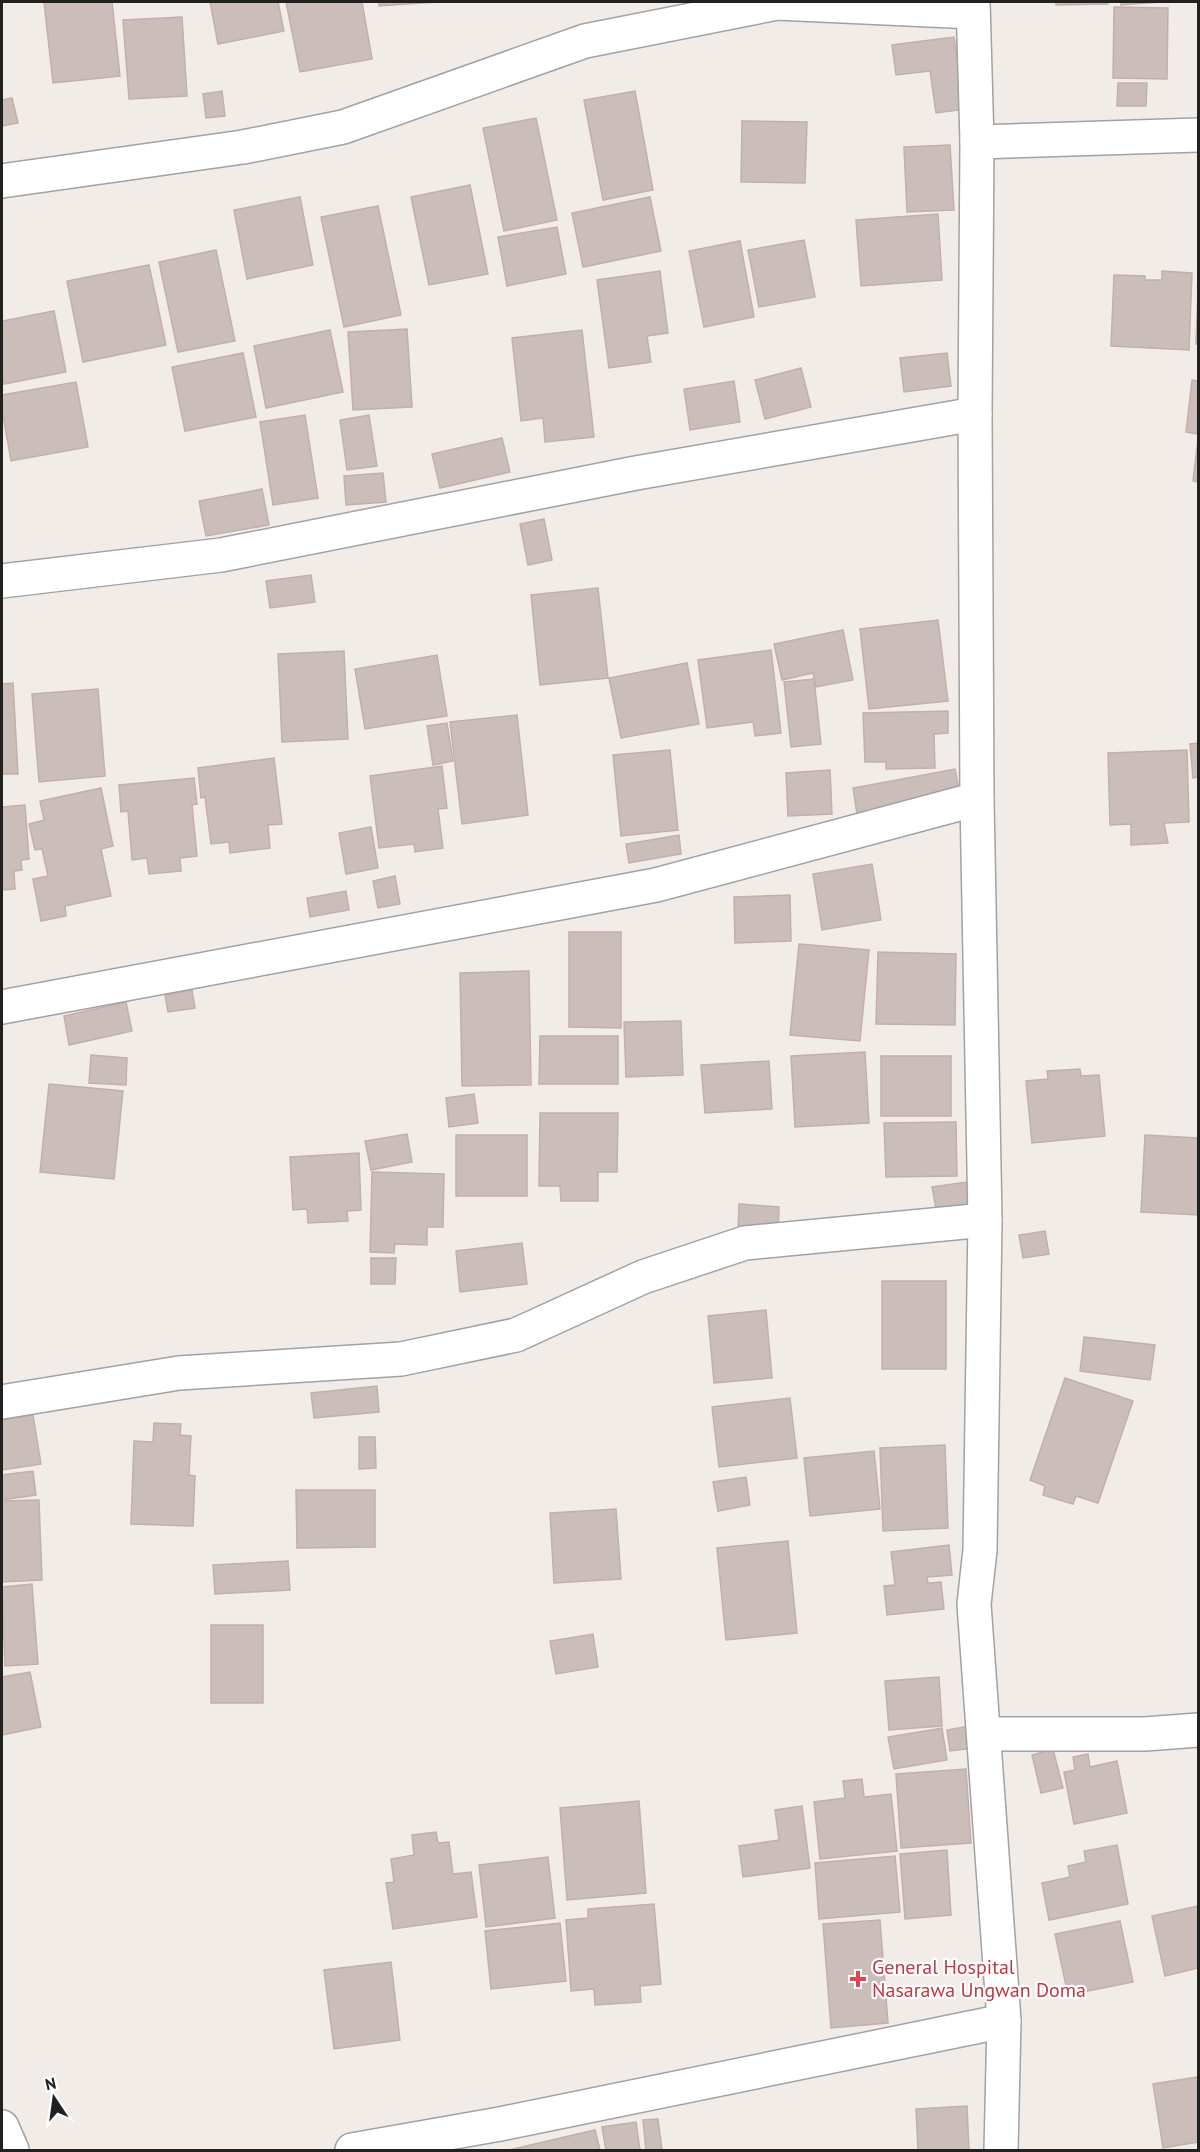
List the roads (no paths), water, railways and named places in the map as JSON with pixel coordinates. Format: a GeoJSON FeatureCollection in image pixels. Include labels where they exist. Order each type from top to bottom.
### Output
{"type":"FeatureCollection","features":[{"type":"Feature","properties":{"kind":"street"},"geometry":{"type":"LineString","coordinates":[[2,181],[243,147],[343,127],[585,41],[777,3],[973,7],[977,142],[975,414],[977,799],[985,1220],[980,1550],[974,1604],[1004,2021],[1001,2151]]}},
{"type":"Feature","properties":{"kind":"street"},"geometry":{"type":"LineString","coordinates":[[977,142],[1198,135]]}},
{"type":"Feature","properties":{"kind":"street"},"geometry":{"type":"LineString","coordinates":[[2,581],[221,555],[636,473],[975,414]]}},
{"type":"Feature","properties":{"kind":"street"},"geometry":{"type":"LineString","coordinates":[[2,1007],[656,885],[977,799]]}},
{"type":"Feature","properties":{"kind":"street"},"geometry":{"type":"LineString","coordinates":[[2,1401],[179,1373],[401,1359],[516,1335],[642,1277],[745,1243],[985,1220]]}},
{"type":"Feature","properties":{"kind":"street"},"geometry":{"type":"LineString","coordinates":[[984,1734],[1145,1734],[1198,1730]]}},
{"type":"Feature","properties":{"kind":"street"},"geometry":{"type":"LineString","coordinates":[[352,2151],[500,2124],[1004,2021]]}},
{"type":"Feature","properties":{"kind":"street"},"geometry":{"type":"LineString","coordinates":[[2,2127],[12,2151]]}},
{"type":"Feature","properties":{"kind":"place","name":"General Hospital Nasarawa Ungwan Doma"},"geometry":{"type":"Point","coordinates":[858,1979]}}]}
